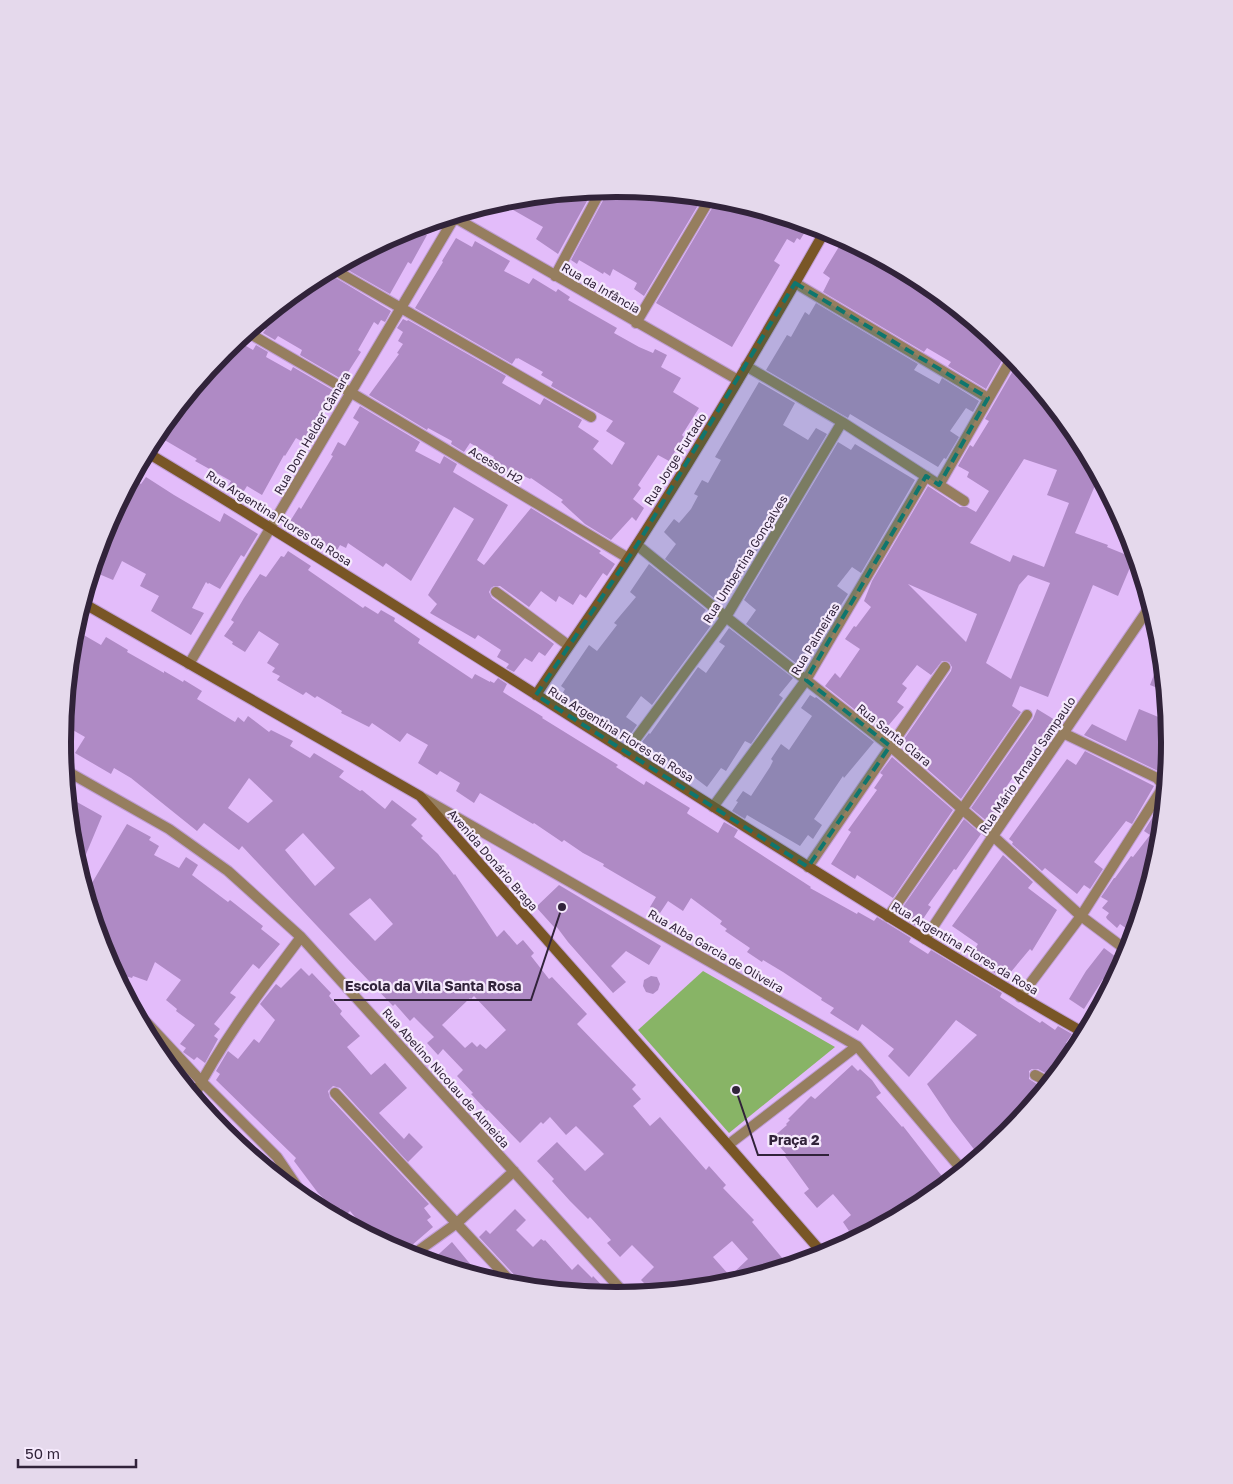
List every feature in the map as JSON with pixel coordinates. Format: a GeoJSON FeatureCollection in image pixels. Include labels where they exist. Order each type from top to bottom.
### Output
{"type":"FeatureCollection","features":[{"type":"Feature","properties":{"kind":"street"},"geometry":{"type":"LineString","coordinates":[[555,276],[597,198]]}},
{"type":"Feature","properties":{"kind":"street"},"geometry":{"type":"LineString","coordinates":[[636,323],[707,204]]}},
{"type":"Feature","properties":{"kind":"street","name":"Rua da Infância"},"geometry":{"type":"LineString","coordinates":[[460,220],[636,323],[738,380]]}},
{"type":"Feature","properties":{"kind":"street","name":"Rua Dom Helder Câmara"},"geometry":{"type":"LineString","coordinates":[[189,664],[450,223]]}},
{"type":"Feature","properties":{"kind":"street","name":"Rua Jorge Furtado"},"geometry":{"type":"LineString","coordinates":[[536,695],[637,545],[738,380],[822,237]]}},
{"type":"Feature","properties":{"kind":"street"},"geometry":{"type":"LineString","coordinates":[[339,273],[591,417]]}},
{"type":"Feature","properties":{"kind":"street"},"geometry":{"type":"LineString","coordinates":[[795,283],[988,398]]}},
{"type":"Feature","properties":{"kind":"street","name":"Acesso H2"},"geometry":{"type":"LineString","coordinates":[[253,336],[628,558]]}},
{"type":"Feature","properties":{"kind":"street"},"geometry":{"type":"LineString","coordinates":[[939,485],[1009,363]]}},
{"type":"Feature","properties":{"kind":"street"},"geometry":{"type":"LineString","coordinates":[[746,366],[842,422],[964,501]]}},
{"type":"Feature","properties":{"kind":"street","name":"Rua Umbertina Gonçalves"},"geometry":{"type":"LineString","coordinates":[[626,752],[726,618],[842,422]]}},
{"type":"Feature","properties":{"kind":"street","name":"Rua Argentina Flores da Rosa"},"geometry":{"type":"LineString","coordinates":[[152,456],[271,527],[808,867],[1020,997],[1079,1030]]}},
{"type":"Feature","properties":{"kind":"street","name":"Rua Palmeiras"},"geometry":{"type":"LineString","coordinates":[[713,807],[806,680],[926,476]]}},
{"type":"Feature","properties":{"kind":"street","name":"Rua Santa Clara"},"geometry":{"type":"LineString","coordinates":[[637,545],[726,618],[890,746],[1081,916],[1122,947]]}},
{"type":"Feature","properties":{"kind":"street"},"geometry":{"type":"LineString","coordinates":[[496,592],[568,645]]}},
{"type":"Feature","properties":{"kind":"street","name":"Avenida Donário Braga"},"geometry":{"type":"LineString","coordinates":[[89,606],[420,796],[818,1248]]}},
{"type":"Feature","properties":{"kind":"street","name":"Rua Mário Arnaud Sampaulo"},"geometry":{"type":"LineString","coordinates":[[925,939],[1146,613]]}},
{"type":"Feature","properties":{"kind":"street"},"geometry":{"type":"LineString","coordinates":[[808,867],[945,667]]}},
{"type":"Feature","properties":{"kind":"street"},"geometry":{"type":"LineString","coordinates":[[888,916],[1027,715]]}},
{"type":"Feature","properties":{"kind":"street"},"geometry":{"type":"LineString","coordinates":[[1064,732],[1157,778],[1161,782]]}},
{"type":"Feature","properties":{"kind":"street","name":"Rua Abelino Nicolau de Almeida"},"geometry":{"type":"LineString","coordinates":[[72,774],[184,839],[228,871],[301,938],[619,1287]]}},
{"type":"Feature","properties":{"kind":"street"},"geometry":{"type":"LineString","coordinates":[[1020,997],[1081,916],[1159,793]]}},
{"type":"Feature","properties":{"kind":"street","name":"Rua Alba Garcia de Oliveira"},"geometry":{"type":"LineString","coordinates":[[420,796],[857,1046],[959,1166]]}},
{"type":"Feature","properties":{"kind":"street"},"geometry":{"type":"LineString","coordinates":[[197,1090],[252,1004],[301,938]]}},
{"type":"Feature","properties":{"kind":"street"},"geometry":{"type":"LineString","coordinates":[[153,1030],[201,1081],[277,1157],[293,1181]]}},
{"type":"Feature","properties":{"kind":"street"},"geometry":{"type":"LineString","coordinates":[[728,1145],[857,1046]]}},
{"type":"Feature","properties":{"kind":"street"},"geometry":{"type":"LineString","coordinates":[[1035,1074],[1044,1080]]}},
{"type":"Feature","properties":{"kind":"street"},"geometry":{"type":"LineString","coordinates":[[335,1093],[506,1276]]}},
{"type":"Feature","properties":{"kind":"street"},"geometry":{"type":"LineString","coordinates":[[419,1250],[457,1223],[514,1171]]}},
{"type":"Feature","properties":{"kind":"highlighted area"},"geometry":{"type":"Polygon","coordinates":[[[795,283],[988,398],[939,485],[926,476],[806,680],[890,746],[808,867],[536,695],[637,545],[795,283]]]}},
{"type":"Feature","properties":{"kind":"green space"},"geometry":{"type":"Polygon","coordinates":[[[703,971],[835,1047],[729,1133],[638,1030],[703,971]]]}},
{"type":"Feature","properties":{"kind":"building"},"geometry":{"type":"Polygon","coordinates":[[[605,197],[652,198],[699,203],[644,296],[634,289],[637,283],[613,269],[610,276],[579,260],[577,264],[571,260],[605,197]]]}},
{"type":"Feature","properties":{"kind":"building"},"geometry":{"type":"Polygon","coordinates":[[[589,198],[558,254],[536,239],[543,227],[508,207],[545,201],[589,198]]]}},
{"type":"Feature","properties":{"kind":"building"},"geometry":{"type":"Polygon","coordinates":[[[714,205],[758,215],[806,231],[800,240],[797,238],[794,243],[787,239],[774,261],[780,265],[732,347],[656,303],[714,205]]]}},
{"type":"Feature","properties":{"kind":"building"},"geometry":{"type":"Polygon","coordinates":[[[427,231],[425,234],[427,235],[411,264],[408,262],[390,294],[348,270],[350,267],[375,253],[427,231]]]}},
{"type":"Feature","properties":{"kind":"building"},"geometry":{"type":"Polygon","coordinates":[[[456,238],[472,247],[475,241],[510,261],[504,271],[529,284],[533,278],[556,292],[558,289],[570,297],[568,300],[617,328],[614,333],[653,353],[655,349],[667,355],[661,367],[681,378],[673,392],[699,408],[669,461],[658,455],[638,485],[641,488],[633,499],[644,508],[636,521],[632,517],[611,540],[585,524],[561,502],[563,500],[531,478],[524,476],[520,484],[489,466],[494,457],[470,443],[464,452],[451,444],[452,441],[428,428],[427,430],[369,395],[399,354],[397,353],[403,344],[398,341],[403,332],[397,328],[403,319],[408,320],[506,376],[502,383],[540,405],[544,398],[582,420],[578,427],[599,441],[593,449],[612,465],[625,443],[606,431],[613,421],[551,386],[553,382],[541,375],[543,372],[518,358],[512,364],[415,308],[456,238]]]}},
{"type":"Feature","properties":{"kind":"building"},"geometry":{"type":"Polygon","coordinates":[[[840,245],[889,270],[948,309],[1004,358],[986,389],[948,366],[951,362],[927,348],[924,352],[823,292],[830,278],[823,273],[840,245]]]}},
{"type":"Feature","properties":{"kind":"building"},"geometry":{"type":"Polygon","coordinates":[[[334,277],[391,311],[385,322],[381,320],[378,325],[374,322],[358,350],[361,352],[343,380],[300,355],[302,350],[278,336],[275,340],[263,333],[266,329],[263,327],[285,309],[334,277]]]}},
{"type":"Feature","properties":{"kind":"building"},"geometry":{"type":"Polygon","coordinates":[[[816,303],[918,364],[914,370],[939,384],[942,378],[979,401],[973,412],[966,408],[950,431],[959,437],[946,459],[944,458],[938,467],[850,414],[848,418],[766,370],[787,335],[791,337],[805,312],[809,315],[816,303]]]}},
{"type":"Feature","properties":{"kind":"building"},"geometry":{"type":"Polygon","coordinates":[[[244,344],[253,350],[256,345],[268,352],[266,357],[291,371],[293,367],[336,392],[306,444],[296,438],[284,455],[262,495],[247,486],[242,494],[228,486],[231,481],[195,461],[197,459],[163,439],[207,382],[244,344]]]}},
{"type":"Feature","properties":{"kind":"building"},"geometry":{"type":"Polygon","coordinates":[[[1014,369],[1049,410],[1070,439],[1096,483],[1075,533],[1108,545],[1107,547],[1129,556],[1132,564],[1118,596],[1093,585],[1048,697],[1020,686],[1012,706],[1021,712],[961,799],[900,745],[951,671],[952,667],[949,662],[942,661],[931,675],[917,665],[902,684],[907,688],[897,702],[904,707],[883,732],[825,686],[835,673],[840,678],[860,649],[845,639],[871,607],[864,601],[872,581],[928,486],[960,507],[967,507],[976,512],[989,491],[967,477],[969,472],[958,466],[970,445],[973,447],[989,421],[985,419],[1014,369]],[[1024,459],[970,543],[1010,562],[1013,555],[1044,567],[1069,503],[1047,495],[1057,470],[1024,459]],[[1028,575],[1019,585],[986,663],[1011,679],[1050,583],[1028,575]],[[908,584],[966,642],[977,614],[908,584]]]}},
{"type":"Feature","properties":{"kind":"building"},"geometry":{"type":"Polygon","coordinates":[[[759,382],[795,403],[783,425],[808,440],[816,428],[827,434],[725,602],[718,596],[715,599],[665,559],[676,544],[664,532],[674,519],[679,523],[691,509],[698,496],[694,494],[702,480],[708,483],[721,460],[715,457],[759,382]]]}},
{"type":"Feature","properties":{"kind":"building"},"geometry":{"type":"Polygon","coordinates":[[[360,406],[420,442],[415,451],[440,464],[444,456],[457,464],[453,472],[508,505],[477,560],[484,565],[531,508],[601,551],[599,553],[615,564],[607,576],[603,573],[586,598],[580,594],[573,605],[559,596],[556,602],[541,591],[529,607],[500,586],[491,588],[489,592],[492,598],[554,644],[545,656],[539,652],[532,662],[525,658],[514,672],[506,668],[509,664],[497,657],[501,650],[478,635],[475,639],[430,613],[437,604],[428,595],[474,519],[454,507],[411,581],[386,563],[383,567],[348,543],[346,548],[340,545],[336,552],[289,523],[299,507],[301,509],[333,456],[331,455],[338,442],[345,446],[359,422],[353,418],[360,406]]]}},
{"type":"Feature","properties":{"kind":"building"},"geometry":{"type":"Polygon","coordinates":[[[838,442],[851,450],[855,444],[915,480],[861,573],[852,567],[837,586],[848,594],[831,621],[826,618],[805,646],[809,648],[797,664],[746,624],[756,610],[744,600],[838,442]]]}},
{"type":"Feature","properties":{"kind":"building"},"geometry":{"type":"Polygon","coordinates":[[[146,477],[220,522],[224,513],[258,534],[244,557],[241,555],[220,589],[206,582],[192,608],[204,613],[191,635],[151,611],[159,596],[140,586],[146,574],[122,561],[113,580],[98,574],[127,501],[137,482],[141,484],[146,477]]]}},
{"type":"Feature","properties":{"kind":"building"},"geometry":{"type":"Polygon","coordinates":[[[288,551],[311,566],[308,570],[363,608],[365,606],[378,614],[381,610],[395,618],[394,621],[420,639],[418,643],[472,679],[475,674],[494,683],[498,678],[507,684],[503,692],[618,765],[616,767],[644,785],[646,781],[690,808],[688,814],[718,833],[724,822],[738,830],[734,837],[810,888],[857,914],[858,912],[874,921],[877,917],[911,938],[909,942],[928,954],[931,950],[1002,993],[1000,997],[1040,1023],[1042,1021],[1055,1030],[1058,1026],[1072,1034],[1066,1043],[1069,1046],[1048,1075],[1038,1069],[1029,1071],[1029,1079],[1039,1086],[1002,1128],[976,1152],[927,1084],[977,1035],[956,1020],[909,1077],[888,1056],[894,1049],[862,1024],[858,1031],[830,1013],[834,1008],[821,1000],[822,998],[783,972],[747,952],[750,948],[725,931],[727,929],[720,924],[722,921],[691,898],[683,911],[668,901],[660,913],[650,907],[656,897],[603,866],[604,864],[564,840],[562,842],[534,823],[480,793],[474,803],[456,791],[460,783],[440,771],[437,775],[418,763],[428,745],[407,733],[400,742],[372,723],[369,727],[341,713],[342,711],[317,696],[315,698],[306,692],[303,695],[277,680],[280,676],[272,672],[275,668],[267,663],[279,644],[259,631],[245,652],[232,644],[233,642],[224,636],[234,622],[231,620],[244,598],[260,574],[266,577],[281,556],[284,557],[288,551]]]}},
{"type":"Feature","properties":{"kind":"building"},"geometry":{"type":"Polygon","coordinates":[[[649,564],[706,610],[701,616],[712,624],[652,705],[641,696],[626,717],[637,725],[628,738],[561,696],[565,689],[561,686],[589,645],[597,651],[617,625],[614,623],[636,597],[630,592],[649,564]]]}},
{"type":"Feature","properties":{"kind":"building"},"geometry":{"type":"Polygon","coordinates":[[[729,628],[793,678],[779,695],[783,698],[751,744],[745,741],[726,771],[721,768],[707,787],[677,764],[675,766],[642,742],[650,734],[698,667],[706,673],[725,646],[719,642],[729,628]]]}},
{"type":"Feature","properties":{"kind":"building"},"geometry":{"type":"Polygon","coordinates":[[[82,634],[101,645],[106,637],[128,650],[127,652],[164,673],[164,671],[183,682],[184,680],[202,691],[197,699],[235,722],[238,717],[244,722],[248,716],[269,732],[271,730],[293,741],[290,746],[310,758],[314,753],[344,771],[339,777],[360,791],[362,790],[385,809],[392,800],[417,819],[411,825],[423,836],[421,838],[455,874],[497,937],[504,930],[517,945],[523,940],[534,953],[531,956],[549,979],[552,977],[587,1014],[577,1024],[636,1085],[632,1089],[641,1099],[633,1106],[650,1126],[660,1117],[706,1170],[709,1166],[726,1185],[723,1188],[754,1220],[752,1222],[784,1260],[731,1275],[748,1259],[732,1241],[713,1257],[730,1276],[688,1283],[647,1286],[641,1280],[654,1267],[632,1245],[620,1257],[607,1243],[611,1240],[590,1217],[588,1219],[570,1201],[552,1181],[554,1179],[537,1161],[557,1142],[585,1171],[604,1154],[576,1126],[566,1135],[550,1117],[543,1124],[541,1122],[520,1143],[471,1094],[473,1093],[457,1076],[463,1070],[443,1049],[438,1055],[427,1043],[434,1037],[414,1017],[410,1021],[395,1004],[393,1006],[242,846],[239,850],[204,823],[197,831],[131,778],[114,768],[111,774],[75,753],[85,737],[71,729],[76,671],[82,634]],[[249,778],[228,808],[248,823],[273,801],[249,778]],[[303,833],[285,850],[315,886],[335,868],[303,833]],[[370,898],[349,914],[375,941],[393,924],[370,898]],[[474,996],[442,1025],[465,1048],[472,1042],[477,1047],[480,1044],[486,1049],[506,1030],[474,996]]]}},
{"type":"Feature","properties":{"kind":"building"},"geometry":{"type":"Polygon","coordinates":[[[1157,668],[1159,689],[1150,685],[1157,668]]]}},
{"type":"Feature","properties":{"kind":"building"},"geometry":{"type":"Polygon","coordinates":[[[810,695],[816,697],[874,742],[844,778],[843,776],[814,819],[822,825],[813,839],[808,835],[800,846],[747,815],[745,819],[732,811],[743,791],[751,796],[770,767],[773,761],[771,759],[781,744],[789,750],[812,716],[801,708],[810,695]]]}},
{"type":"Feature","properties":{"kind":"building"},"geometry":{"type":"Polygon","coordinates":[[[1037,709],[1060,723],[1024,774],[1018,770],[1004,790],[1010,794],[989,823],[971,808],[1033,719],[1037,709]]]}},
{"type":"Feature","properties":{"kind":"building"},"geometry":{"type":"Polygon","coordinates":[[[1139,709],[1161,718],[1161,773],[1084,735],[1092,724],[1126,741],[1139,709]]]}},
{"type":"Feature","properties":{"kind":"building"},"geometry":{"type":"Polygon","coordinates":[[[1085,751],[1154,786],[1132,824],[1126,821],[1094,862],[1103,869],[1090,889],[1084,885],[1077,894],[1045,868],[1042,871],[1012,844],[1013,842],[1009,839],[1067,759],[1076,765],[1085,751]]]}},
{"type":"Feature","properties":{"kind":"building"},"geometry":{"type":"Polygon","coordinates":[[[892,757],[953,810],[893,898],[857,875],[855,879],[831,864],[851,832],[848,830],[877,790],[874,788],[883,775],[880,773],[892,757]]]}},
{"type":"Feature","properties":{"kind":"building"},"geometry":{"type":"Polygon","coordinates":[[[75,801],[102,816],[84,858],[75,801]]]}},
{"type":"Feature","properties":{"kind":"building"},"geometry":{"type":"Polygon","coordinates":[[[1157,809],[1151,848],[1133,917],[1128,930],[1120,924],[1117,928],[1107,919],[1106,917],[1109,913],[1102,908],[1108,901],[1101,897],[1131,856],[1133,857],[1150,835],[1144,831],[1157,809]]]}},
{"type":"Feature","properties":{"kind":"building"},"geometry":{"type":"Polygon","coordinates":[[[964,819],[981,834],[956,870],[954,869],[928,905],[931,907],[923,919],[920,917],[916,926],[898,914],[964,819]]]}},
{"type":"Feature","properties":{"kind":"building"},"geometry":{"type":"Polygon","coordinates":[[[127,824],[151,837],[149,840],[159,846],[154,855],[179,868],[186,857],[198,865],[192,875],[228,902],[230,900],[263,926],[261,929],[280,944],[259,969],[253,964],[230,993],[236,997],[214,1024],[220,1029],[214,1036],[218,1039],[205,1063],[197,1057],[194,1060],[183,1052],[186,1048],[180,1044],[195,1025],[176,1011],[177,1009],[166,1000],[181,980],[155,962],[147,981],[133,976],[132,978],[125,977],[100,917],[91,885],[127,824]]]}},
{"type":"Feature","properties":{"kind":"building"},"geometry":{"type":"Polygon","coordinates":[[[1003,855],[1033,882],[1028,888],[1057,910],[1032,951],[1030,949],[1005,979],[969,958],[978,944],[952,926],[1003,855]]]}},
{"type":"Feature","properties":{"kind":"building"},"geometry":{"type":"Polygon","coordinates":[[[559,885],[661,946],[649,965],[626,951],[611,966],[626,982],[613,993],[556,926],[554,927],[536,907],[559,885]]]}},
{"type":"Feature","properties":{"kind":"building"},"geometry":{"type":"Polygon","coordinates":[[[1104,948],[1117,958],[1106,982],[1103,979],[1084,1009],[1069,999],[1086,971],[1104,948]]]}},
{"type":"Feature","properties":{"kind":"building"},"geometry":{"type":"Polygon","coordinates":[[[301,968],[309,976],[312,973],[331,993],[329,996],[342,1011],[340,1014],[360,1036],[347,1047],[371,1075],[385,1063],[407,1088],[379,1113],[404,1139],[409,1133],[423,1147],[408,1162],[340,1088],[333,1086],[328,1091],[330,1098],[429,1204],[424,1208],[431,1217],[427,1220],[433,1227],[411,1246],[360,1223],[350,1211],[346,1215],[340,1208],[338,1210],[332,1207],[318,1193],[294,1161],[296,1158],[216,1080],[220,1074],[216,1071],[228,1051],[238,1059],[254,1039],[259,1043],[275,1020],[260,1004],[276,984],[281,988],[301,968]]]}},
{"type":"Feature","properties":{"kind":"building"},"geometry":{"type":"Polygon","coordinates":[[[651,976],[657,977],[660,984],[658,990],[653,994],[646,992],[643,986],[644,980],[651,976]]]}},
{"type":"Feature","properties":{"kind":"building"},"geometry":{"type":"Polygon","coordinates":[[[852,1065],[858,1071],[860,1069],[872,1080],[881,1093],[876,1097],[903,1126],[944,1178],[889,1214],[838,1240],[849,1231],[843,1222],[851,1215],[833,1194],[817,1208],[804,1193],[809,1189],[785,1156],[787,1155],[772,1138],[787,1125],[790,1120],[788,1119],[811,1096],[815,1099],[852,1065]]]}},
{"type":"Feature","properties":{"kind":"building"},"geometry":{"type":"Polygon","coordinates":[[[515,1209],[526,1220],[516,1230],[533,1247],[541,1239],[545,1240],[572,1270],[578,1264],[603,1287],[545,1283],[517,1278],[479,1237],[486,1230],[490,1234],[515,1209]]]}},
{"type":"Feature","properties":{"kind":"building"},"geometry":{"type":"Polygon","coordinates":[[[452,1242],[474,1269],[441,1258],[436,1256],[452,1242]]]}},
{"type":"Feature","properties":{"kind":"place","name":"Escola da Vila Santa Rosa"},"geometry":{"type":"Point","coordinates":[562,907]}},
{"type":"Feature","properties":{"kind":"place","name":"Praça 2"},"geometry":{"type":"Point","coordinates":[736,1090]}}]}
